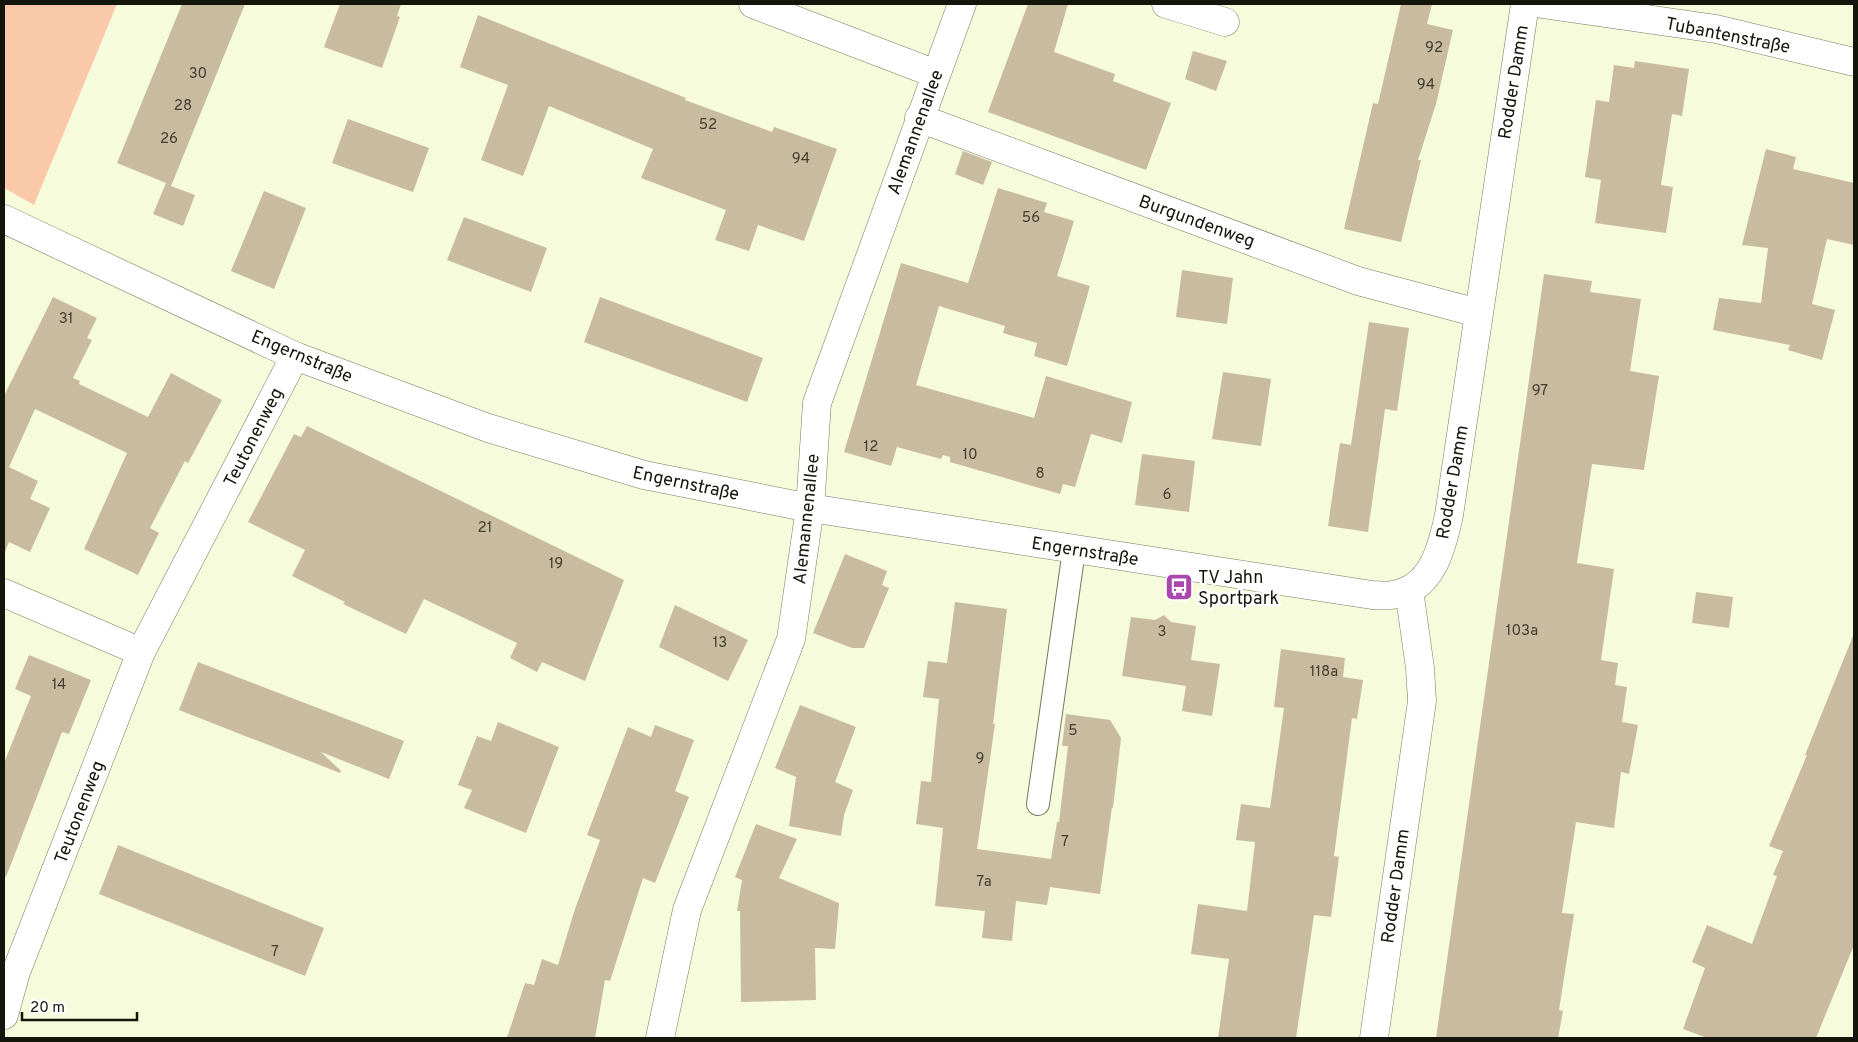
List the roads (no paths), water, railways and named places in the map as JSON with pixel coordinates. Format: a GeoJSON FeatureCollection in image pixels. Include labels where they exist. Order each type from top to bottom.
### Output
{"type":"FeatureCollection","features":[{"type":"Feature","properties":{"kind":"street"},"geometry":{"type":"LineString","coordinates":[[753,4],[936,74]]}},
{"type":"Feature","properties":{"kind":"street","name":"Alemannenallee"},"geometry":{"type":"LineString","coordinates":[[660,1038],[687,910],[791,638],[810,508],[817,403],[962,4]]}},
{"type":"Feature","properties":{"kind":"street"},"geometry":{"type":"LineString","coordinates":[[1166,4],[1225,22]]}},
{"type":"Feature","properties":{"kind":"street","name":"Rodder Damm"},"geometry":{"type":"LineString","coordinates":[[1374,1038],[1422,701],[1420,668],[1409,590],[1430,574],[1443,543],[1449,515],[1525,4]]}},
{"type":"Feature","properties":{"kind":"street","name":"Tubantenstraße"},"geometry":{"type":"LineString","coordinates":[[1542,4],[1716,29],[1854,62]]}},
{"type":"Feature","properties":{"kind":"street","name":"Burgundenweg"},"geometry":{"type":"LineString","coordinates":[[919,118],[1358,281],[1478,313]]}},
{"type":"Feature","properties":{"kind":"street","name":"Engernstraße"},"geometry":{"type":"LineString","coordinates":[[4,219],[295,356],[488,428],[644,475],[810,508],[1372,595],[1392,595],[1409,590]]}},
{"type":"Feature","properties":{"kind":"street","name":"Teutonenweg"},"geometry":{"type":"LineString","coordinates":[[4,1015],[10,970],[141,652],[295,356]]}},
{"type":"Feature","properties":{"kind":"street"},"geometry":{"type":"LineString","coordinates":[[4,593],[141,652]]}},
{"type":"Feature","properties":{"kind":"lane"},"geometry":{"type":"LineString","coordinates":[[1038,804],[1074,550]]}},
{"type":"Feature","properties":{"kind":"place","name":"TV Jahn Sportpark"},"geometry":{"type":"Point","coordinates":[1179,587]}}]}
